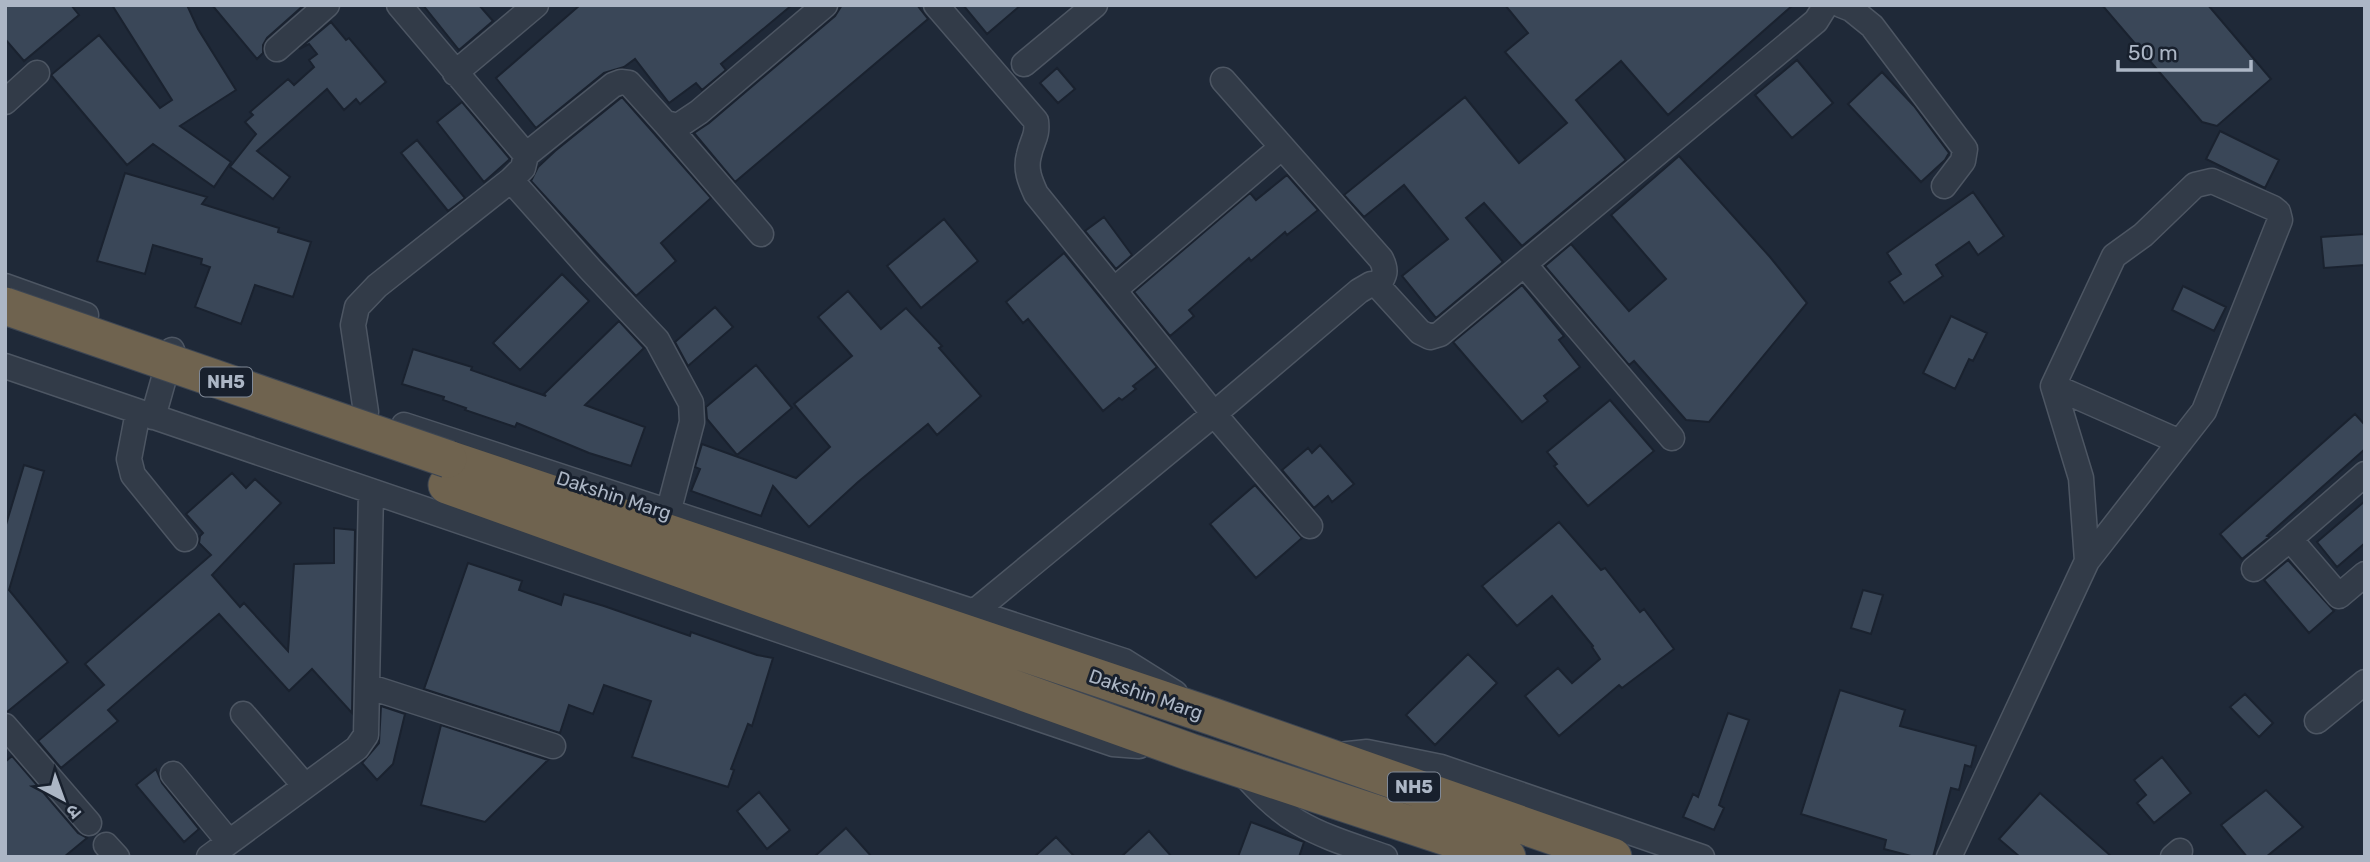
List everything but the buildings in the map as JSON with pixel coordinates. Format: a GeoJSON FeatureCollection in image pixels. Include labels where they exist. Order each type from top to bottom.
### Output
{"type":"FeatureCollection","features":[{"type":"Feature","properties":{"kind":"highway","name":"Dakshin Marg"},"geometry":{"type":"LineString","coordinates":[[5,306],[1190,752],[1384,816],[1453,848],[1507,857]]}},
{"type":"Feature","properties":{"kind":"highway","name":"Dakshin Marg"},"geometry":{"type":"LineString","coordinates":[[5,330],[1214,717],[1614,857]]}},
{"type":"Feature","properties":{"kind":"street"},"geometry":{"type":"LineString","coordinates":[[277,49],[327,5]]}},
{"type":"Feature","properties":{"kind":"street"},"geometry":{"type":"LineString","coordinates":[[399,5],[526,155]]}},
{"type":"Feature","properties":{"kind":"street"},"geometry":{"type":"LineString","coordinates":[[455,73],[536,5]]}},
{"type":"Feature","properties":{"kind":"street"},"geometry":{"type":"LineString","coordinates":[[665,123],[678,126],[688,121],[825,5]]}},
{"type":"Feature","properties":{"kind":"street"},"geometry":{"type":"LineString","coordinates":[[936,5],[1036,121],[1038,133],[1029,155],[1028,175],[1036,194],[1214,414],[1310,526]]}},
{"type":"Feature","properties":{"kind":"street"},"geometry":{"type":"LineString","coordinates":[[1024,64],[1095,5]]}},
{"type":"Feature","properties":{"kind":"street"},"geometry":{"type":"LineString","coordinates":[[974,612],[1371,284],[1378,286],[1420,332],[1430,337],[1440,334],[1816,21],[1826,5]]}},
{"type":"Feature","properties":{"kind":"street"},"geometry":{"type":"LineString","coordinates":[[1842,5],[1871,26],[1965,149],[1963,160],[1944,186]]}},
{"type":"Feature","properties":{"kind":"street"},"geometry":{"type":"LineString","coordinates":[[5,102],[37,73]]}},
{"type":"Feature","properties":{"kind":"street"},"geometry":{"type":"LineString","coordinates":[[1223,79],[1381,259],[1386,268],[1378,286]]}},
{"type":"Feature","properties":{"kind":"street"},"geometry":{"type":"LineString","coordinates":[[366,412],[354,324],[357,307],[377,286],[511,180],[523,168],[526,155],[613,85],[629,83],[761,234]]}},
{"type":"Feature","properties":{"kind":"street"},"geometry":{"type":"LineString","coordinates":[[1114,290],[1282,147]]}},
{"type":"Feature","properties":{"kind":"street"},"geometry":{"type":"LineString","coordinates":[[511,180],[657,340],[691,403],[692,422],[668,513]]}},
{"type":"Feature","properties":{"kind":"street"},"geometry":{"type":"LineString","coordinates":[[1949,857],[2087,561],[2204,411],[2280,220],[2278,212],[2273,208],[2212,181],[2195,185],[2143,235],[2114,256],[2053,386],[2081,478],[2087,561]]}},
{"type":"Feature","properties":{"kind":"street"},"geometry":{"type":"LineString","coordinates":[[1524,264],[1672,438]]}},
{"type":"Feature","properties":{"kind":"street","name":"Dakshin Marg"},"geometry":{"type":"LineString","coordinates":[[5,286],[366,412],[1124,661],[1214,717]]}},
{"type":"Feature","properties":{"kind":"street"},"geometry":{"type":"LineString","coordinates":[[173,345],[129,459],[133,475],[186,539]]}},
{"type":"Feature","properties":{"kind":"street","name":"Dakshin Marg"},"geometry":{"type":"LineString","coordinates":[[5,366],[1113,744],[1190,752]]}},
{"type":"Feature","properties":{"kind":"street"},"geometry":{"type":"LineString","coordinates":[[2053,386],[2180,442]]}},
{"type":"Feature","properties":{"kind":"street"},"geometry":{"type":"LineString","coordinates":[[2254,569],[2365,474]]}},
{"type":"Feature","properties":{"kind":"street"},"geometry":{"type":"LineString","coordinates":[[209,857],[357,748],[366,735],[371,491]]}},
{"type":"Feature","properties":{"kind":"street"},"geometry":{"type":"LineString","coordinates":[[2290,539],[2339,596],[2365,574]]}},
{"type":"Feature","properties":{"kind":"street"},"geometry":{"type":"LineString","coordinates":[[2317,721],[2365,682]]}},
{"type":"Feature","properties":{"kind":"street"},"geometry":{"type":"LineString","coordinates":[[367,686],[554,746]]}},
{"type":"Feature","properties":{"kind":"street"},"geometry":{"type":"LineString","coordinates":[[243,714],[306,786]]}},
{"type":"Feature","properties":{"kind":"street"},"geometry":{"type":"LineString","coordinates":[[5,726],[89,823]]}},
{"type":"Feature","properties":{"kind":"street"},"geometry":{"type":"LineString","coordinates":[[1324,756],[1367,752],[1441,766],[1702,857]]}},
{"type":"Feature","properties":{"kind":"street"},"geometry":{"type":"LineString","coordinates":[[1237,767],[1260,792],[1299,823],[1377,855],[1384,816]]}},
{"type":"Feature","properties":{"kind":"street"},"geometry":{"type":"LineString","coordinates":[[173,774],[229,842]]}}]}
